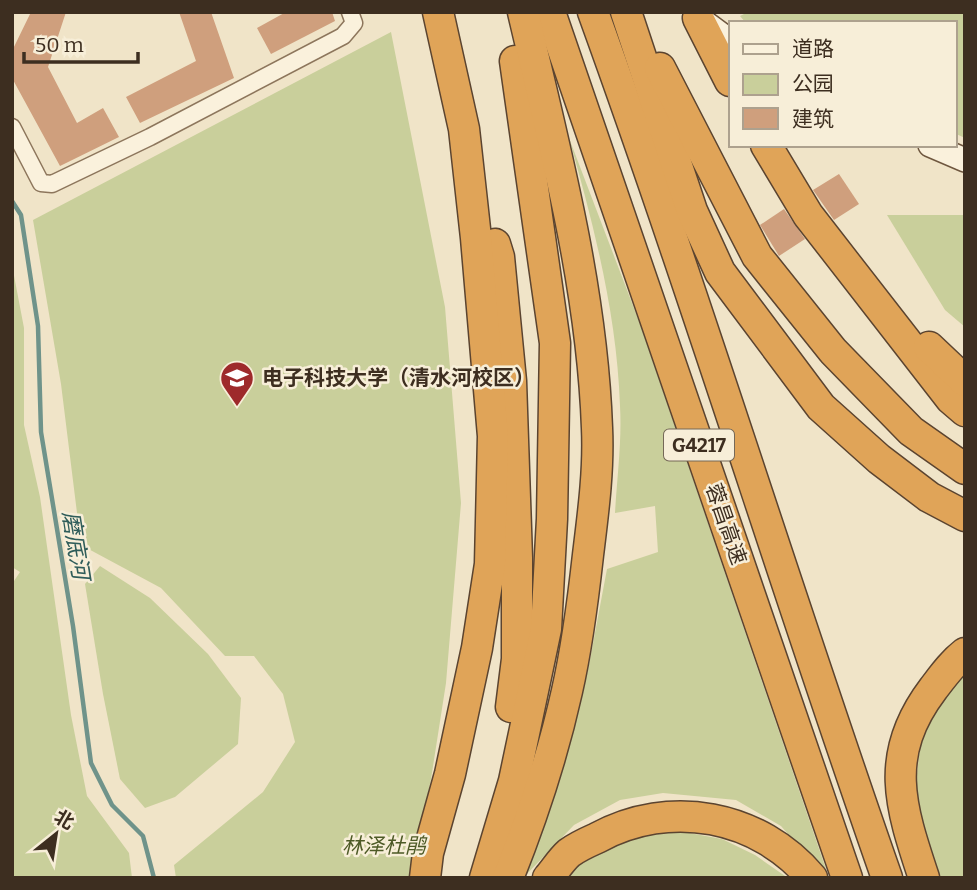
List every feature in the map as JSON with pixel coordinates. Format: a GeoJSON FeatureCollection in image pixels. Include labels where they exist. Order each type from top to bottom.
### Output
{"type":"FeatureCollection","features":[{"type":"Feature","properties":{"kind":"highway"},"geometry":{"type":"LineString","coordinates":[[438,12],[464,128],[499,257],[511,381],[517,558],[517,659],[508,739],[482,878]]}},
{"type":"Feature","properties":{"kind":"highway"},"geometry":{"type":"LineString","coordinates":[[482,878],[514,781],[546,629],[552,519],[555,343],[521,93],[506,12]]}},
{"type":"Feature","properties":{"kind":"highway"},"geometry":{"type":"LineString","coordinates":[[508,878],[540,788],[567,692],[582,607],[592,525],[597,431],[591,341],[569,206],[523,12]]}},
{"type":"Feature","properties":{"kind":"highway","name":"蓉昌高速"},"geometry":{"type":"LineString","coordinates":[[550,12],[847,878]]}},
{"type":"Feature","properties":{"kind":"highway","name":"蓉昌高速"},"geometry":{"type":"LineString","coordinates":[[593,12],[635,129],[832,723],[887,878]]}},
{"type":"Feature","properties":{"kind":"highway"},"geometry":{"type":"LineString","coordinates":[[629,12],[692,211],[720,272],[821,407],[879,459],[929,497],[965,516]]}},
{"type":"Feature","properties":{"kind":"highway"},"geometry":{"type":"LineString","coordinates":[[629,12],[757,256],[833,351],[911,431],[965,469]]}},
{"type":"Feature","properties":{"kind":"highway"},"geometry":{"type":"LineString","coordinates":[[697,15],[729,79]]}},
{"type":"Feature","properties":{"kind":"highway"},"geometry":{"type":"LineString","coordinates":[[425,878],[428,853],[450,774],[477,648],[490,564],[493,436],[464,128]]}},
{"type":"Feature","properties":{"kind":"highway"},"geometry":{"type":"LineString","coordinates":[[767,147],[808,215],[951,399],[965,411]]}},
{"type":"Feature","properties":{"kind":"highway"},"geometry":{"type":"LineString","coordinates":[[808,215],[925,343],[965,381]]}},
{"type":"Feature","properties":{"kind":"highway"},"geometry":{"type":"LineString","coordinates":[[924,878],[906,825],[899,786],[904,741],[920,706],[954,661],[965,653]]}},
{"type":"Feature","properties":{"kind":"highway"},"geometry":{"type":"LineString","coordinates":[[548,878],[570,853],[618,826],[685,815],[722,821],[763,836],[796,859],[812,878]]}},
{"type":"Feature","properties":{"kind":"main road"},"geometry":{"type":"LineString","coordinates":[[697,15],[729,40]]}},
{"type":"Feature","properties":{"kind":"main road"},"geometry":{"type":"LineString","coordinates":[[935,147],[965,160]]}},
{"type":"Feature","properties":{"kind":"street"},"geometry":{"type":"LineString","coordinates":[[12,127],[41,183],[52,184],[343,36],[354,23],[350,12]]}},
{"type":"Feature","properties":{"kind":"green space"},"geometry":{"type":"Polygon","coordinates":[[[748,12],[965,12],[965,138],[956,134],[956,21],[744,21],[740,16],[748,12]]]}},
{"type":"Feature","properties":{"kind":"green space","name":"电子科技大学（清水河校区）"},"geometry":{"type":"Polygon","coordinates":[[[391,32],[445,307],[461,503],[446,683],[431,779],[410,878],[176,878],[174,865],[263,792],[295,742],[283,694],[254,656],[225,656],[161,588],[81,545],[61,384],[33,220],[391,32]]]}},
{"type":"Feature","properties":{"kind":"green space"},"geometry":{"type":"Polygon","coordinates":[[[569,138],[640,324],[829,878],[826,878],[781,826],[736,800],[663,793],[620,800],[574,825],[523,878],[559,782],[588,670],[607,569],[658,552],[655,506],[615,513],[620,419],[614,338],[595,237],[569,138]]]}},
{"type":"Feature","properties":{"kind":"green space"},"geometry":{"type":"Polygon","coordinates":[[[887,215],[965,215],[965,327],[945,310],[887,215]]]}},
{"type":"Feature","properties":{"kind":"green space"},"geometry":{"type":"Polygon","coordinates":[[[12,265],[24,328],[24,425],[40,497],[71,715],[87,796],[129,853],[132,878],[12,878],[12,584],[20,572],[12,567],[12,265]]]}},
{"type":"Feature","properties":{"kind":"green space"},"geometry":{"type":"Polygon","coordinates":[[[100,566],[150,598],[208,654],[241,698],[238,744],[175,797],[145,808],[120,779],[103,694],[85,584],[100,566]]]}},
{"type":"Feature","properties":{"kind":"green space"},"geometry":{"type":"Polygon","coordinates":[[[965,663],[965,878],[937,878],[914,800],[921,738],[929,718],[965,663]]]}},
{"type":"Feature","properties":{"kind":"green space"},"geometry":{"type":"Polygon","coordinates":[[[647,830],[684,832],[722,839],[755,855],[788,878],[561,878],[583,858],[647,830]]]}},
{"type":"Feature","properties":{"kind":"building"},"geometry":{"type":"Polygon","coordinates":[[[31,12],[66,12],[48,67],[77,123],[103,108],[119,137],[60,166],[12,78],[12,51],[31,12]]]}},
{"type":"Feature","properties":{"kind":"building"},"geometry":{"type":"Polygon","coordinates":[[[179,12],[211,12],[234,78],[140,123],[126,97],[196,61],[179,12]]]}},
{"type":"Feature","properties":{"kind":"building"},"geometry":{"type":"Polygon","coordinates":[[[286,12],[332,12],[335,21],[271,54],[257,28],[286,12]]]}},
{"type":"Feature","properties":{"kind":"building"},"geometry":{"type":"Polygon","coordinates":[[[839,174],[859,204],[834,220],[813,190],[839,174]]]}},
{"type":"Feature","properties":{"kind":"building"},"geometry":{"type":"Polygon","coordinates":[[[784,209],[805,239],[779,256],[760,225],[784,209]]]}},
{"type":"Feature","properties":{"kind":"waterway","name":"磨底河"},"geometry":{"type":"LineString","coordinates":[[12,201],[21,215],[38,326],[41,432],[73,626],[91,763],[112,805],[143,836],[154,878]]}},
{"type":"Feature","properties":{"kind":"place","name":"电子科技大学（清水河校区）"},"geometry":{"type":"Point","coordinates":[237,408]}},
{"type":"Feature","properties":{"kind":"park label","name":"林泽杜鹃"},"geometry":{"type":"Point","coordinates":[384,846]}}]}
